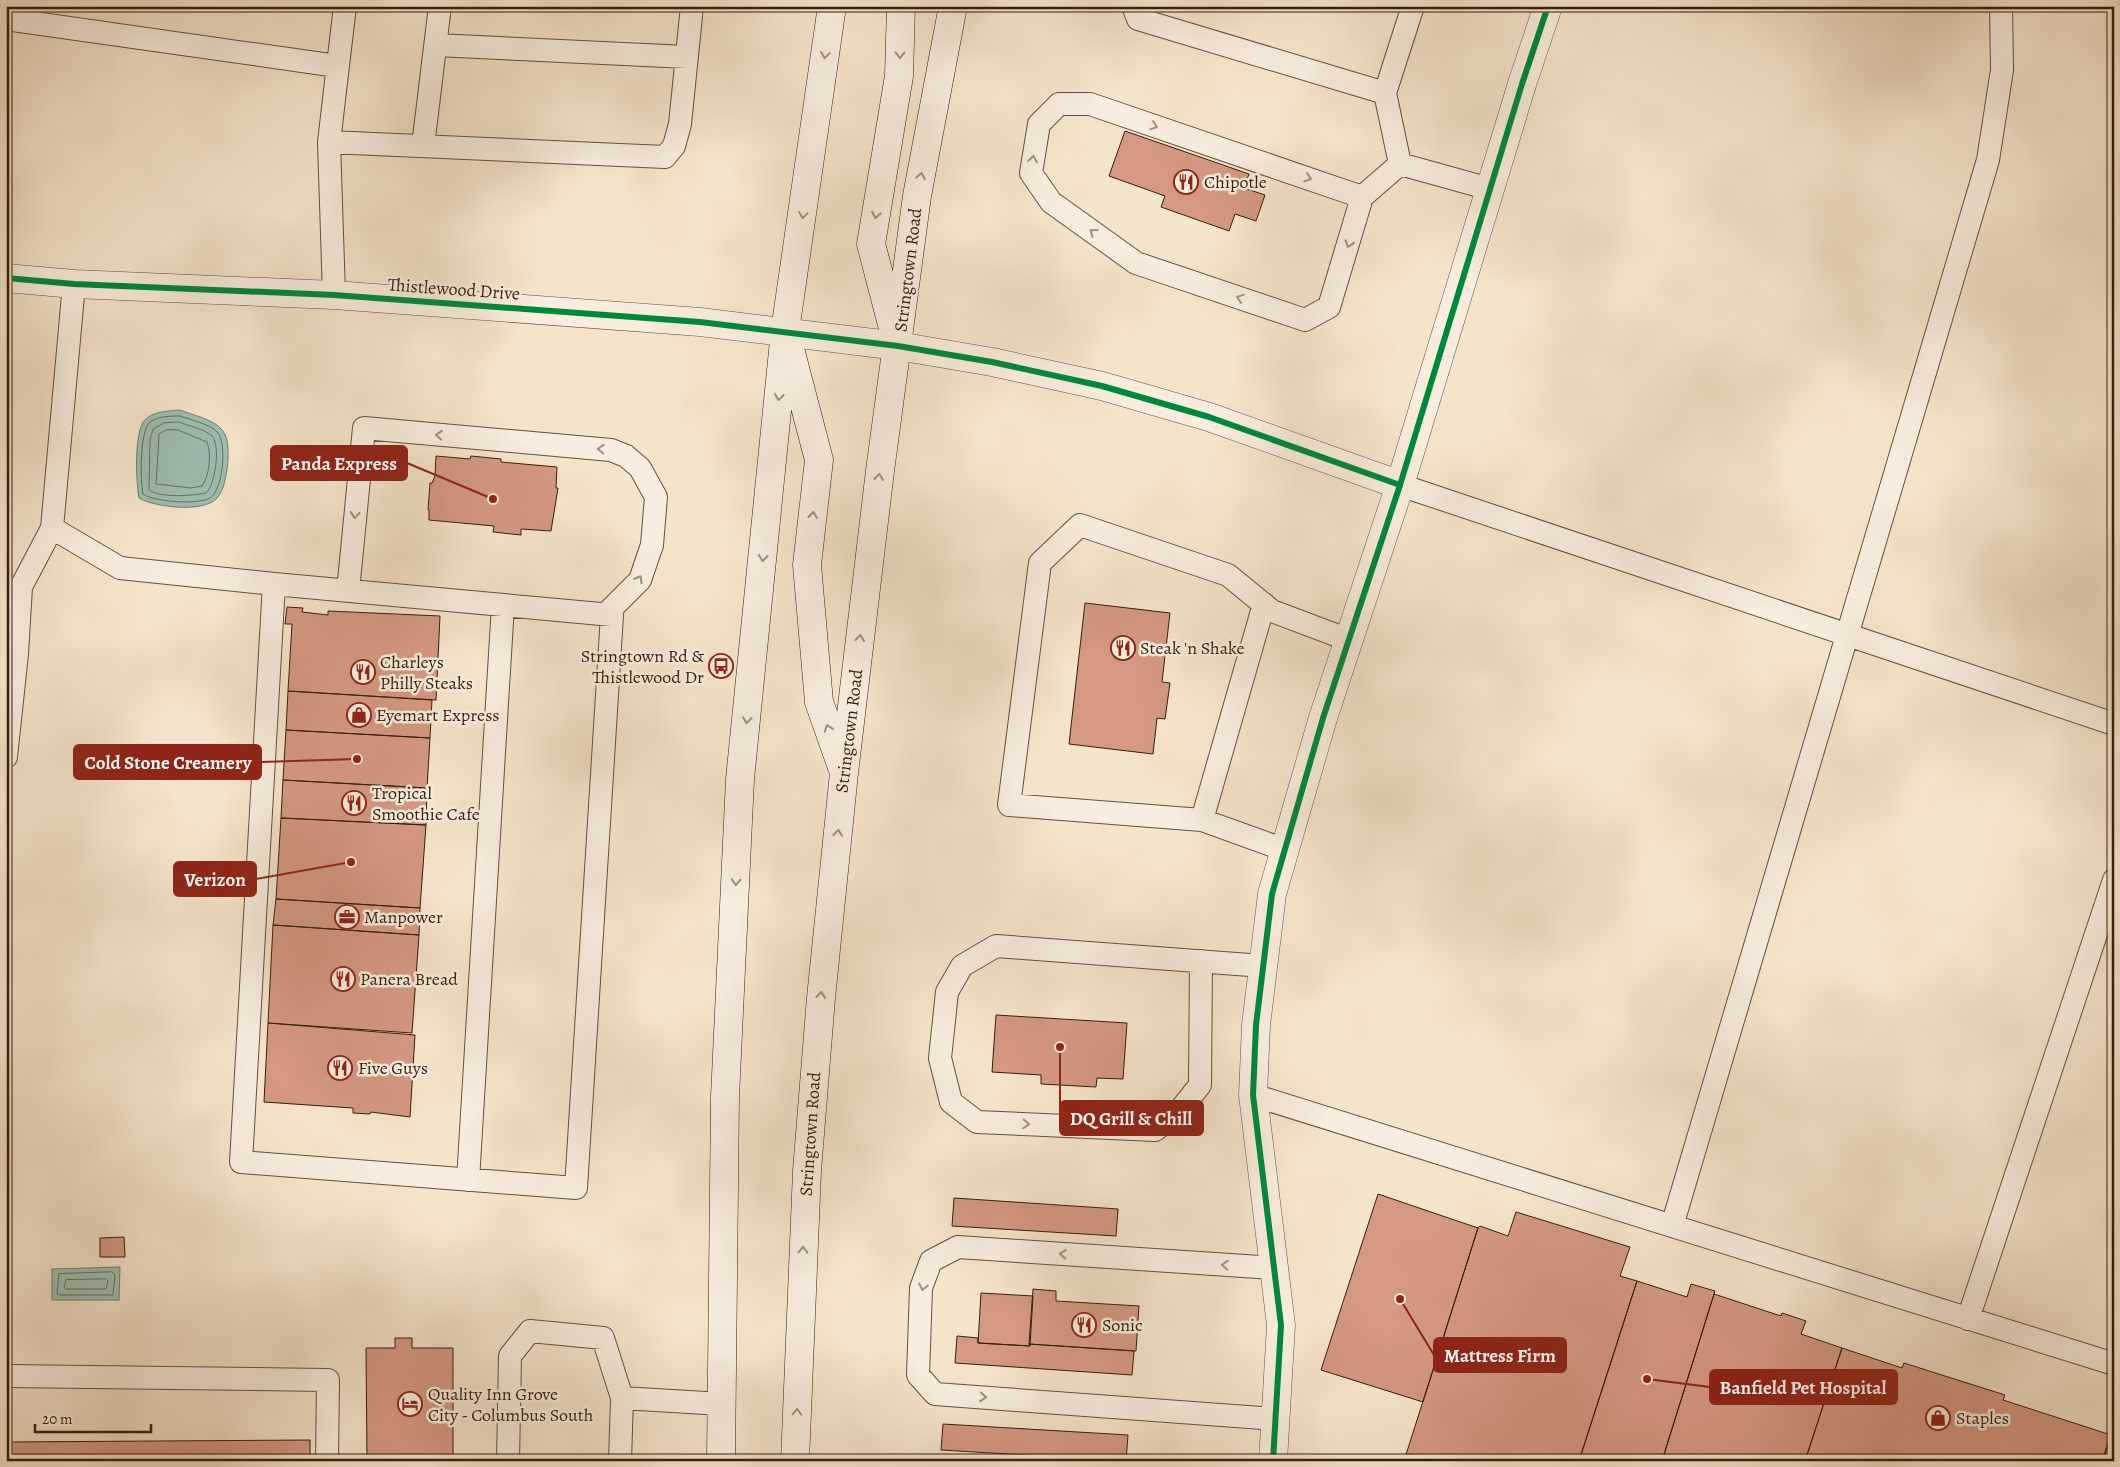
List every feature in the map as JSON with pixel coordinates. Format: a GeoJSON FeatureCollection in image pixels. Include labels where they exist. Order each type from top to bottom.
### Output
{"type":"FeatureCollection","features":[{"type":"Feature","properties":{"kind":"main road"},"geometry":{"type":"LineString","coordinates":[[721,1461],[725,1097],[740,779],[785,331],[832,6]]}},
{"type":"Feature","properties":{"kind":"main road"},"geometry":{"type":"LineString","coordinates":[[898,346],[871,244],[899,76],[901,6]]}},
{"type":"Feature","properties":{"kind":"main road","name":"Stringtown Road"},"geometry":{"type":"LineString","coordinates":[[795,1461],[807,1171],[821,998],[844,774],[880,471],[917,196],[953,6]]}},
{"type":"Feature","properties":{"kind":"main road"},"geometry":{"type":"LineString","coordinates":[[1273,1461],[1280,1325],[1253,1095],[1256,1025],[1272,894],[1323,718],[1400,485],[1522,84],[1548,6]]}},
{"type":"Feature","properties":{"kind":"main road","name":"Thistlewood Drive"},"geometry":{"type":"LineString","coordinates":[[6,278],[74,284],[334,295],[700,322],[898,346],[992,362],[1102,386],[1209,417],[1400,485]]}},
{"type":"Feature","properties":{"kind":"main road"},"geometry":{"type":"LineString","coordinates":[[785,331],[819,460],[807,565],[819,702],[844,774]]}},
{"type":"Feature","properties":{"kind":"lane"},"geometry":{"type":"LineString","coordinates":[[334,295],[329,142],[345,6]]}},
{"type":"Feature","properties":{"kind":"lane"},"geometry":{"type":"LineString","coordinates":[[423,146],[440,6]]}},
{"type":"Feature","properties":{"kind":"lane"},"geometry":{"type":"LineString","coordinates":[[329,142],[664,157],[674,146],[680,124],[692,6]]}},
{"type":"Feature","properties":{"kind":"lane"},"geometry":{"type":"LineString","coordinates":[[1133,6],[1138,19],[1385,93]]}},
{"type":"Feature","properties":{"kind":"lane"},"geometry":{"type":"LineString","coordinates":[[1400,164],[1385,93],[1413,6]]}},
{"type":"Feature","properties":{"kind":"lane"},"geometry":{"type":"LineString","coordinates":[[1672,1226],[1988,160],[2002,70],[2001,6]]}},
{"type":"Feature","properties":{"kind":"lane"},"geometry":{"type":"LineString","coordinates":[[6,19],[337,66]]}},
{"type":"Feature","properties":{"kind":"lane"},"geometry":{"type":"LineString","coordinates":[[436,45],[687,57]]}},
{"type":"Feature","properties":{"kind":"lane"},"geometry":{"type":"LineString","coordinates":[[1362,197],[1090,104],[1059,104],[1039,124],[1031,173],[1051,202],[1136,263],[1305,320],[1329,307],[1362,197],[1400,164]]}},
{"type":"Feature","properties":{"kind":"lane"},"geometry":{"type":"LineString","coordinates":[[1400,164],[1490,189]]}},
{"type":"Feature","properties":{"kind":"lane"},"geometry":{"type":"LineString","coordinates":[[6,757],[11,654],[21,587],[52,528],[74,284]]}},
{"type":"Feature","properties":{"kind":"lane"},"geometry":{"type":"LineString","coordinates":[[348,591],[364,428],[611,450],[626,456],[640,468],[656,497],[652,545],[640,580],[606,614]]}},
{"type":"Feature","properties":{"kind":"lane"},"geometry":{"type":"LineString","coordinates":[[1400,485],[2114,724]]}},
{"type":"Feature","properties":{"kind":"lane"},"geometry":{"type":"LineString","coordinates":[[1285,850],[1202,820],[1009,805],[1040,563],[1080,525],[1228,575],[1272,611],[1349,640]]}},
{"type":"Feature","properties":{"kind":"lane"},"geometry":{"type":"LineString","coordinates":[[52,528],[120,568],[612,615],[576,1188],[241,1162],[274,584]]}},
{"type":"Feature","properties":{"kind":"lane"},"geometry":{"type":"LineString","coordinates":[[1202,820],[1264,604]]}},
{"type":"Feature","properties":{"kind":"lane"},"geometry":{"type":"LineString","coordinates":[[468,1180],[503,605]]}},
{"type":"Feature","properties":{"kind":"lane"},"geometry":{"type":"LineString","coordinates":[[1968,1319],[2114,880]]}},
{"type":"Feature","properties":{"kind":"lane"},"geometry":{"type":"LineString","coordinates":[[1202,961],[1200,1085],[1176,1114],[1155,1130],[977,1122],[951,1102],[940,1058],[947,992],[962,966],[996,946],[1202,961],[1263,966]]}},
{"type":"Feature","properties":{"kind":"lane"},"geometry":{"type":"LineString","coordinates":[[1253,1095],[2114,1364]]}},
{"type":"Feature","properties":{"kind":"lane"},"geometry":{"type":"LineString","coordinates":[[1274,1268],[958,1247],[931,1261],[921,1288],[918,1375],[935,1394],[1275,1419]]}},
{"type":"Feature","properties":{"kind":"lane"},"geometry":{"type":"LineString","coordinates":[[508,1461],[510,1356],[530,1331],[603,1338],[622,1398],[620,1461]]}},
{"type":"Feature","properties":{"kind":"lane"},"geometry":{"type":"LineString","coordinates":[[6,1376],[328,1380],[327,1461]]}},
{"type":"Feature","properties":{"kind":"lane"},"geometry":{"type":"LineString","coordinates":[[622,1398],[722,1404]]}},
{"type":"Feature","properties":{"kind":"water"},"geometry":{"type":"Polygon","coordinates":[[[180,410],[214,423],[222,430],[227,440],[228,464],[222,491],[216,499],[200,506],[166,506],[139,498],[137,447],[144,421],[151,415],[180,410]]]}},
{"type":"Feature","properties":{"kind":"water"},"geometry":{"type":"Polygon","coordinates":[[[120,1267],[119,1300],[52,1300],[52,1269],[120,1267]]]}},
{"type":"Feature","properties":{"kind":"building","name":"Chipotle"},"geometry":{"type":"Polygon","coordinates":[[[1125,131],[1249,174],[1244,188],[1265,195],[1256,221],[1235,214],[1229,231],[1161,207],[1165,196],[1109,176],[1125,131]]]}},
{"type":"Feature","properties":{"kind":"building"},"geometry":{"type":"Polygon","coordinates":[[[436,456],[470,459],[471,456],[501,459],[501,462],[557,467],[556,488],[558,488],[551,531],[521,529],[521,535],[493,532],[494,526],[429,520],[430,483],[432,483],[435,476],[436,456]]]}},
{"type":"Feature","properties":{"kind":"building","name":"Steak 'n Shake"},"geometry":{"type":"Polygon","coordinates":[[[1085,603],[1170,613],[1162,682],[1170,683],[1165,719],[1157,718],[1153,754],[1069,744],[1085,603]]]}},
{"type":"Feature","properties":{"kind":"building","name":"Charleys Philly Steaks"},"geometry":{"type":"Polygon","coordinates":[[[287,607],[303,608],[302,612],[328,615],[328,611],[440,616],[436,700],[288,691],[292,624],[285,624],[287,607]]]}},
{"type":"Feature","properties":{"kind":"building","name":"Eyemart Express"},"geometry":{"type":"Polygon","coordinates":[[[288,691],[432,700],[430,738],[286,730],[288,691]]]}},
{"type":"Feature","properties":{"kind":"building"},"geometry":{"type":"Polygon","coordinates":[[[286,730],[430,738],[427,788],[283,780],[286,730]]]}},
{"type":"Feature","properties":{"kind":"building","name":"Tropical Smoothie Cafe"},"geometry":{"type":"Polygon","coordinates":[[[283,780],[427,788],[426,825],[281,818],[283,780]]]}},
{"type":"Feature","properties":{"kind":"building"},"geometry":{"type":"Polygon","coordinates":[[[281,818],[426,825],[420,908],[276,899],[281,818]]]}},
{"type":"Feature","properties":{"kind":"building","name":"Manpower"},"geometry":{"type":"Polygon","coordinates":[[[276,899],[420,908],[419,935],[273,925],[276,899]]]}},
{"type":"Feature","properties":{"kind":"building","name":"Panera Bread"},"geometry":{"type":"Polygon","coordinates":[[[273,925],[419,935],[412,1033],[268,1023],[273,925]]]}},
{"type":"Feature","properties":{"kind":"building"},"geometry":{"type":"Polygon","coordinates":[[[996,1015],[1127,1023],[1123,1079],[1097,1078],[1096,1087],[1041,1084],[1041,1075],[992,1072],[996,1015]]]}},
{"type":"Feature","properties":{"kind":"building","name":"Five Guys"},"geometry":{"type":"Polygon","coordinates":[[[268,1023],[415,1035],[410,1117],[371,1112],[370,1114],[353,1113],[353,1108],[264,1102],[268,1023]]]}},
{"type":"Feature","properties":{"kind":"building"},"geometry":{"type":"Polygon","coordinates":[[[1378,1194],[1478,1228],[1423,1402],[1321,1370],[1378,1194]]]}},
{"type":"Feature","properties":{"kind":"building"},"geometry":{"type":"Polygon","coordinates":[[[954,1198],[1118,1209],[1116,1236],[952,1226],[954,1198]]]}},
{"type":"Feature","properties":{"kind":"building"},"geometry":{"type":"Polygon","coordinates":[[[1516,1212],[1630,1247],[1620,1276],[1637,1281],[1579,1461],[1404,1461],[1478,1228],[1480,1226],[1508,1236],[1516,1212]]]}},
{"type":"Feature","properties":{"kind":"building"},"geometry":{"type":"Polygon","coordinates":[[[124,1237],[125,1257],[100,1257],[100,1238],[124,1237]]]}},
{"type":"Feature","properties":{"kind":"building"},"geometry":{"type":"Polygon","coordinates":[[[1637,1281],[1687,1297],[1691,1284],[1715,1291],[1662,1461],[1579,1461],[1637,1281]]]}},
{"type":"Feature","properties":{"kind":"building","name":"Sonic"},"geometry":{"type":"Polygon","coordinates":[[[1033,1289],[1056,1291],[1056,1301],[1139,1306],[1136,1351],[1029,1344],[1033,1289]]]}},
{"type":"Feature","properties":{"kind":"building"},"geometry":{"type":"Polygon","coordinates":[[[981,1293],[1033,1296],[1030,1346],[978,1343],[981,1293]]]}},
{"type":"Feature","properties":{"kind":"building"},"geometry":{"type":"Polygon","coordinates":[[[1714,1294],[1781,1316],[1782,1313],[1806,1321],[1801,1334],[1842,1348],[1805,1461],[1662,1461],[1714,1294]]]}},
{"type":"Feature","properties":{"kind":"building"},"geometry":{"type":"Polygon","coordinates":[[[957,1336],[978,1338],[978,1343],[1030,1346],[1029,1344],[1134,1351],[1132,1375],[955,1363],[957,1336]]]}},
{"type":"Feature","properties":{"kind":"building","name":"Quality Inn Grove City - Columbus South"},"geometry":{"type":"Polygon","coordinates":[[[395,1338],[412,1338],[412,1348],[453,1348],[453,1461],[367,1461],[366,1348],[395,1348],[395,1338]]]}},
{"type":"Feature","properties":{"kind":"building","name":"Staples"},"geometry":{"type":"Polygon","coordinates":[[[1842,1348],[1902,1368],[1904,1363],[2005,1395],[2003,1400],[2111,1435],[2102,1461],[1805,1461],[1842,1348]]]}},
{"type":"Feature","properties":{"kind":"building"},"geometry":{"type":"Polygon","coordinates":[[[943,1424],[1128,1435],[1126,1461],[941,1450],[943,1424]]]}},
{"type":"Feature","properties":{"kind":"building"},"geometry":{"type":"Polygon","coordinates":[[[2111,1435],[2114,1436],[2114,1461],[2102,1461],[2111,1435]]]}},
{"type":"Feature","properties":{"kind":"building"},"geometry":{"type":"Polygon","coordinates":[[[310,1440],[310,1461],[6,1461],[6,1442],[310,1440]]]}},
{"type":"Feature","properties":{"kind":"cycle path"},"geometry":{"type":"LineString","coordinates":[[1273,1461],[1281,1325],[1253,1095],[1256,1025],[1272,894],[1323,718],[1400,485],[1522,84],[1548,6]]}},
{"type":"Feature","properties":{"kind":"cycle path"},"geometry":{"type":"LineString","coordinates":[[6,278],[74,284],[334,295],[700,322],[898,346],[992,362],[1102,386],[1209,417],[1400,485]]}},
{"type":"Feature","properties":{"kind":"place","name":"Chipotle"},"geometry":{"type":"Point","coordinates":[1186,182]}},
{"type":"Feature","properties":{"kind":"place","name":"Panda Express"},"geometry":{"type":"Point","coordinates":[493,499]}},
{"type":"Feature","properties":{"kind":"place","name":"Steak 'n Shake"},"geometry":{"type":"Point","coordinates":[1123,648]}},
{"type":"Feature","properties":{"kind":"place","name":"Stringtown Rd & Thistlewood Dr"},"geometry":{"type":"Point","coordinates":[721,666]}},
{"type":"Feature","properties":{"kind":"place","name":"Charleys Philly Steaks"},"geometry":{"type":"Point","coordinates":[363,672]}},
{"type":"Feature","properties":{"kind":"place","name":"Eyemart Express"},"geometry":{"type":"Point","coordinates":[359,715]}},
{"type":"Feature","properties":{"kind":"place","name":"Cold Stone Creamery"},"geometry":{"type":"Point","coordinates":[357,759]}},
{"type":"Feature","properties":{"kind":"place","name":"Tropical Smoothie Cafe"},"geometry":{"type":"Point","coordinates":[354,803]}},
{"type":"Feature","properties":{"kind":"place","name":"Verizon"},"geometry":{"type":"Point","coordinates":[351,862]}},
{"type":"Feature","properties":{"kind":"place","name":"Manpower"},"geometry":{"type":"Point","coordinates":[347,917]}},
{"type":"Feature","properties":{"kind":"place","name":"Panera Bread"},"geometry":{"type":"Point","coordinates":[343,979]}},
{"type":"Feature","properties":{"kind":"place","name":"DQ Grill & Chill"},"geometry":{"type":"Point","coordinates":[1060,1047]}},
{"type":"Feature","properties":{"kind":"place","name":"Five Guys"},"geometry":{"type":"Point","coordinates":[340,1068]}},
{"type":"Feature","properties":{"kind":"place","name":"Mattress Firm"},"geometry":{"type":"Point","coordinates":[1400,1299]}},
{"type":"Feature","properties":{"kind":"place","name":"Sonic"},"geometry":{"type":"Point","coordinates":[1084,1325]}},
{"type":"Feature","properties":{"kind":"place","name":"Banfield Pet Hospital"},"geometry":{"type":"Point","coordinates":[1647,1379]}},
{"type":"Feature","properties":{"kind":"place","name":"Quality Inn Grove City - Columbus South"},"geometry":{"type":"Point","coordinates":[410,1404]}},
{"type":"Feature","properties":{"kind":"place","name":"Staples"},"geometry":{"type":"Point","coordinates":[1938,1418]}}]}
